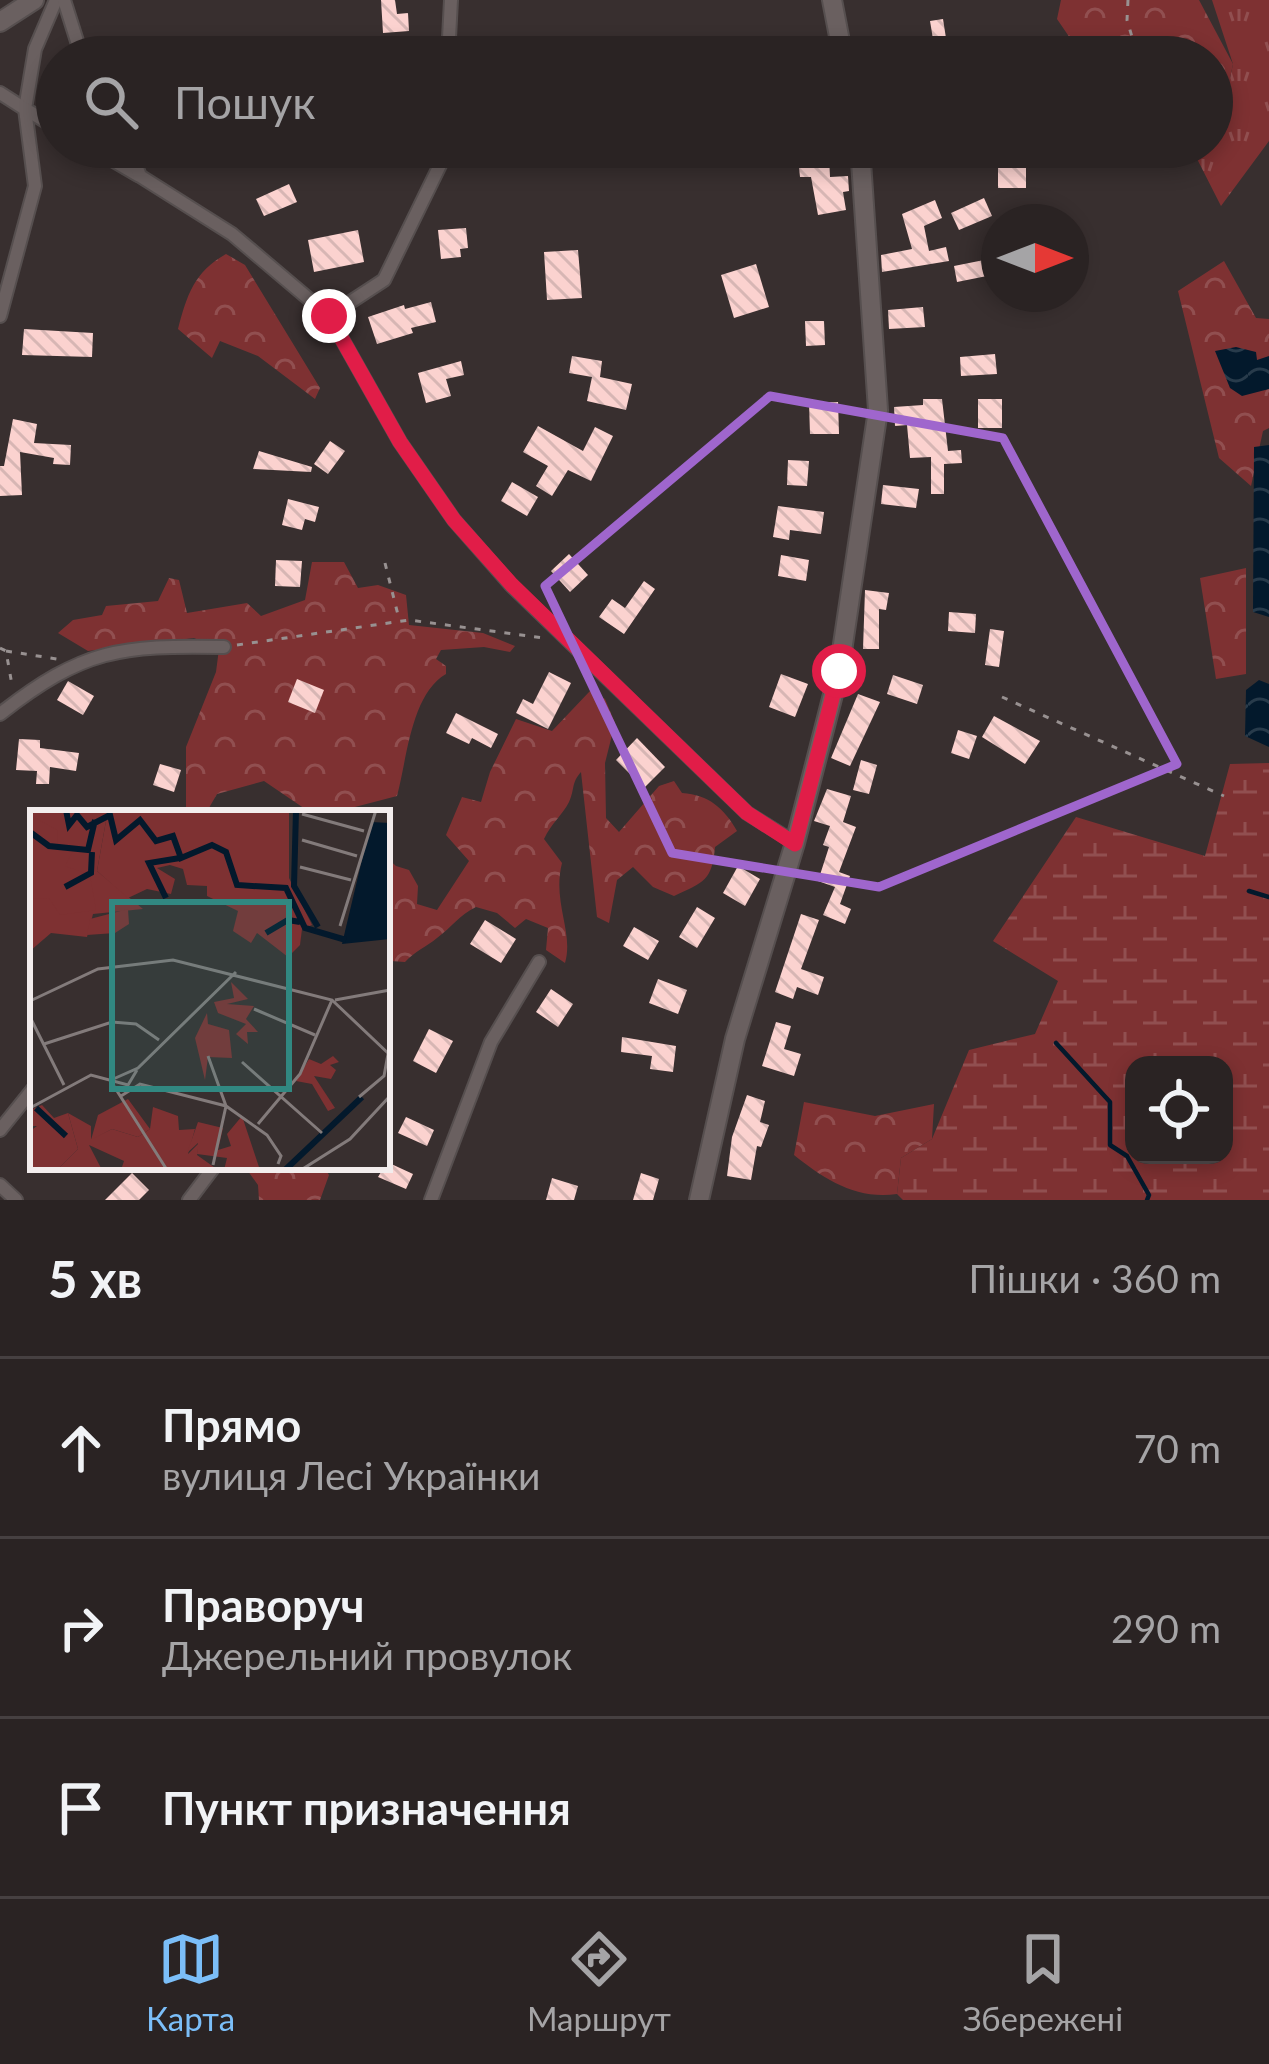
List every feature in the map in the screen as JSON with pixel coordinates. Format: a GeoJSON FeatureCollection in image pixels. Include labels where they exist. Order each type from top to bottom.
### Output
{"type":"FeatureCollection","features":[{"type":"Feature","properties":{"kind":"street"},"geometry":{"type":"LineString","coordinates":[[0,22],[34,0]]}},
{"type":"Feature","properties":{"kind":"street"},"geometry":{"type":"LineString","coordinates":[[60,0],[74,36]]}},
{"type":"Feature","properties":{"kind":"street"},"geometry":{"type":"LineString","coordinates":[[42,36],[60,0]]}},
{"type":"Feature","properties":{"kind":"street"},"geometry":{"type":"LineString","coordinates":[[449,36],[451,0]]}},
{"type":"Feature","properties":{"kind":"street"},"geometry":{"type":"LineString","coordinates":[[832,0],[839,36]]}},
{"type":"Feature","properties":{"kind":"street"},"geometry":{"type":"LineString","coordinates":[[0,316],[35,186],[25,109],[36,47]]}},
{"type":"Feature","properties":{"kind":"street"},"geometry":{"type":"LineString","coordinates":[[0,93],[36,116]]}},
{"type":"Feature","properties":{"kind":"street"},"geometry":{"type":"LineString","coordinates":[[126,168],[232,234],[329,316],[400,442],[454,520],[512,585],[747,813],[795,844]]}},
{"type":"Feature","properties":{"kind":"street"},"geometry":{"type":"LineString","coordinates":[[137,168],[140,176]]}},
{"type":"Feature","properties":{"kind":"street"},"geometry":{"type":"LineString","coordinates":[[329,316],[384,280],[439,168]]}},
{"type":"Feature","properties":{"kind":"street"},"geometry":{"type":"LineString","coordinates":[[699,1200],[735,1039],[795,844],[839,671],[878,410],[861,168]]}},
{"type":"Feature","properties":{"kind":"street"},"geometry":{"type":"LineString","coordinates":[[0,714],[75,662],[144,646],[224,647]]}},
{"type":"Feature","properties":{"kind":"street"},"geometry":{"type":"LineString","coordinates":[[431,1200],[491,1042],[539,962]]}},
{"type":"Feature","properties":{"kind":"street"},"geometry":{"type":"LineString","coordinates":[[0,1130],[30,1093]]}},
{"type":"Feature","properties":{"kind":"street"},"geometry":{"type":"LineString","coordinates":[[190,1200],[212,1170]]}},
{"type":"Feature","properties":{"kind":"street"},"geometry":{"type":"LineString","coordinates":[[0,1185],[16,1200]]}},
{"type":"Feature","properties":{"kind":"path"},"geometry":{"type":"LineString","coordinates":[[1128,0],[1132,36]]}},
{"type":"Feature","properties":{"kind":"path"},"geometry":{"type":"LineString","coordinates":[[385,563],[400,622]]}},
{"type":"Feature","properties":{"kind":"path"},"geometry":{"type":"LineString","coordinates":[[224,647],[400,622],[569,641]]}},
{"type":"Feature","properties":{"kind":"path"},"geometry":{"type":"LineString","coordinates":[[16,702],[3,650],[75,662]]}},
{"type":"Feature","properties":{"kind":"path"},"geometry":{"type":"LineString","coordinates":[[1002,697],[1224,796]]}},
{"type":"Feature","properties":{"kind":"highlighted area"},"geometry":{"type":"Polygon","coordinates":[[[770,396],[1003,438],[1177,764],[879,887],[672,853],[545,586],[770,396]]]}},
{"type":"Feature","properties":{"kind":"green space"},"geometry":{"type":"Polygon","coordinates":[[[1061,0],[1199,0],[1218,36],[1069,36],[1057,19],[1061,0]]]}},
{"type":"Feature","properties":{"kind":"green space"},"geometry":{"type":"Polygon","coordinates":[[[1212,0],[1269,0],[1269,141],[1221,206],[1202,168],[1233,168],[1233,36],[1224,36],[1212,0]]]}},
{"type":"Feature","properties":{"kind":"green space"},"geometry":{"type":"Polygon","coordinates":[[[226,254],[245,265],[320,388],[315,399],[258,356],[220,341],[212,358],[178,329],[193,286],[226,254]]]}},
{"type":"Feature","properties":{"kind":"green space"},"geometry":{"type":"Polygon","coordinates":[[[1224,261],[1256,318],[1269,319],[1269,428],[1263,431],[1251,486],[1219,458],[1178,291],[1224,261]]]}},
{"type":"Feature","properties":{"kind":"green space"},"geometry":{"type":"Polygon","coordinates":[[[312,562],[344,562],[358,588],[378,585],[406,595],[409,625],[483,633],[515,646],[510,652],[484,647],[441,650],[436,659],[446,666],[446,674],[434,683],[418,712],[397,796],[351,808],[307,810],[264,781],[217,794],[208,810],[186,807],[186,747],[216,672],[219,649],[194,638],[88,651],[58,633],[73,620],[102,615],[106,606],[158,601],[169,578],[179,580],[187,613],[247,603],[261,616],[305,600],[312,562]]]}},
{"type":"Feature","properties":{"kind":"green space"},"geometry":{"type":"Polygon","coordinates":[[[1246,568],[1246,674],[1216,679],[1200,578],[1246,568]]]}},
{"type":"Feature","properties":{"kind":"green space"},"geometry":{"type":"Polygon","coordinates":[[[590,691],[605,699],[615,723],[605,763],[606,818],[619,832],[659,786],[674,781],[682,793],[715,804],[737,831],[715,847],[709,874],[674,896],[653,887],[633,867],[617,880],[609,923],[597,917],[581,772],[569,802],[544,839],[562,863],[565,963],[546,950],[548,928],[526,919],[515,928],[497,913],[476,907],[405,962],[391,961],[390,965],[390,861],[409,870],[418,886],[417,904],[437,910],[469,861],[446,835],[462,797],[481,802],[516,719],[552,731],[590,691]]]}},
{"type":"Feature","properties":{"kind":"green space"},"geometry":{"type":"Polygon","coordinates":[[[1269,763],[1269,1200],[903,1200],[897,1194],[901,1158],[932,1139],[969,1050],[1035,1034],[1058,981],[993,941],[1076,817],[1205,856],[1230,764],[1269,763]]]}},
{"type":"Feature","properties":{"kind":"green space"},"geometry":{"type":"Polygon","coordinates":[[[804,1102],[875,1116],[934,1104],[932,1139],[901,1158],[897,1194],[854,1191],[794,1155],[804,1102]]]}},
{"type":"Feature","properties":{"kind":"green space"},"geometry":{"type":"Polygon","coordinates":[[[247,1170],[326,1170],[329,1175],[320,1200],[259,1200],[258,1185],[247,1170]]]}},
{"type":"Feature","properties":{"kind":"water"},"geometry":{"type":"Polygon","coordinates":[[[1236,347],[1256,352],[1257,360],[1269,356],[1269,389],[1242,396],[1230,388],[1215,351],[1236,347]]]}},
{"type":"Feature","properties":{"kind":"water"},"geometry":{"type":"Polygon","coordinates":[[[1269,445],[1269,617],[1253,612],[1254,447],[1269,445]]]}},
{"type":"Feature","properties":{"kind":"water"},"geometry":{"type":"Polygon","coordinates":[[[1259,680],[1269,684],[1269,747],[1245,736],[1246,690],[1259,680]]]}},
{"type":"Feature","properties":{"kind":"building"},"geometry":{"type":"Polygon","coordinates":[[[381,0],[395,0],[397,14],[408,13],[409,31],[383,33],[381,0]]]}},
{"type":"Feature","properties":{"kind":"building"},"geometry":{"type":"Polygon","coordinates":[[[943,19],[946,36],[932,36],[930,21],[943,19]]]}},
{"type":"Feature","properties":{"kind":"building"},"geometry":{"type":"Polygon","coordinates":[[[799,168],[830,168],[830,177],[848,176],[849,191],[843,192],[846,210],[818,215],[811,177],[800,177],[799,168]]]}},
{"type":"Feature","properties":{"kind":"building"},"geometry":{"type":"Polygon","coordinates":[[[998,168],[1026,168],[1026,188],[998,188],[998,168]]]}},
{"type":"Feature","properties":{"kind":"building"},"geometry":{"type":"Polygon","coordinates":[[[289,184],[297,202],[264,216],[256,199],[289,184]]]}},
{"type":"Feature","properties":{"kind":"building"},"geometry":{"type":"Polygon","coordinates":[[[984,198],[987,204],[981,204],[981,221],[959,230],[951,213],[984,198]]]}},
{"type":"Feature","properties":{"kind":"building"},"geometry":{"type":"Polygon","coordinates":[[[935,200],[942,218],[924,226],[929,251],[946,247],[949,261],[882,272],[881,255],[912,249],[902,214],[935,200]]]}},
{"type":"Feature","properties":{"kind":"building"},"geometry":{"type":"Polygon","coordinates":[[[466,228],[468,248],[460,249],[461,257],[441,259],[438,230],[466,228]]]}},
{"type":"Feature","properties":{"kind":"building"},"geometry":{"type":"Polygon","coordinates":[[[358,230],[364,262],[314,272],[308,240],[358,230]]]}},
{"type":"Feature","properties":{"kind":"building"},"geometry":{"type":"Polygon","coordinates":[[[578,250],[582,298],[547,300],[544,252],[578,250]]]}},
{"type":"Feature","properties":{"kind":"building"},"geometry":{"type":"Polygon","coordinates":[[[981,261],[981,277],[957,282],[954,266],[981,261]]]}},
{"type":"Feature","properties":{"kind":"building"},"geometry":{"type":"Polygon","coordinates":[[[756,264],[769,307],[734,318],[721,275],[756,264]]]}},
{"type":"Feature","properties":{"kind":"building"},"geometry":{"type":"Polygon","coordinates":[[[431,302],[436,322],[377,344],[368,317],[431,302]]]}},
{"type":"Feature","properties":{"kind":"building"},"geometry":{"type":"Polygon","coordinates":[[[923,307],[925,327],[889,329],[888,310],[923,307]]]}},
{"type":"Feature","properties":{"kind":"building"},"geometry":{"type":"Polygon","coordinates":[[[805,321],[824,321],[825,345],[806,346],[805,321]]]}},
{"type":"Feature","properties":{"kind":"building"},"geometry":{"type":"Polygon","coordinates":[[[24,329],[93,333],[92,357],[22,355],[24,329]]]}},
{"type":"Feature","properties":{"kind":"building"},"geometry":{"type":"Polygon","coordinates":[[[995,354],[997,374],[961,376],[960,357],[995,354]]]}},
{"type":"Feature","properties":{"kind":"building"},"geometry":{"type":"Polygon","coordinates":[[[572,356],[602,361],[600,377],[632,384],[626,410],[587,401],[592,377],[569,373],[572,356]]]}},
{"type":"Feature","properties":{"kind":"building"},"geometry":{"type":"Polygon","coordinates":[[[461,361],[464,375],[446,379],[451,396],[426,403],[418,373],[461,361]]]}},
{"type":"Feature","properties":{"kind":"building"},"geometry":{"type":"Polygon","coordinates":[[[923,399],[942,399],[948,451],[961,450],[962,463],[944,464],[944,494],[931,494],[931,457],[910,458],[907,425],[895,426],[894,407],[923,405],[923,399]]]}},
{"type":"Feature","properties":{"kind":"building"},"geometry":{"type":"Polygon","coordinates":[[[978,399],[1002,399],[1002,428],[978,428],[978,399]]]}},
{"type":"Feature","properties":{"kind":"building"},"geometry":{"type":"Polygon","coordinates":[[[838,402],[839,434],[810,434],[809,403],[838,402]]]}},
{"type":"Feature","properties":{"kind":"building"},"geometry":{"type":"Polygon","coordinates":[[[13,419],[37,424],[34,443],[71,445],[70,465],[20,452],[22,495],[0,496],[0,466],[4,466],[13,419]]]}},
{"type":"Feature","properties":{"kind":"building"},"geometry":{"type":"Polygon","coordinates":[[[538,426],[583,451],[595,427],[613,436],[591,481],[568,470],[552,496],[536,486],[548,466],[523,452],[538,426]]]}},
{"type":"Feature","properties":{"kind":"building"},"geometry":{"type":"Polygon","coordinates":[[[330,441],[345,451],[328,474],[314,464],[330,441]]]}},
{"type":"Feature","properties":{"kind":"building"},"geometry":{"type":"Polygon","coordinates":[[[259,451],[312,467],[311,472],[253,469],[259,451]]]}},
{"type":"Feature","properties":{"kind":"building"},"geometry":{"type":"Polygon","coordinates":[[[788,460],[809,461],[807,486],[787,485],[788,460]]]}},
{"type":"Feature","properties":{"kind":"building"},"geometry":{"type":"Polygon","coordinates":[[[512,482],[538,497],[527,516],[501,501],[512,482]]]}},
{"type":"Feature","properties":{"kind":"building"},"geometry":{"type":"Polygon","coordinates":[[[883,485],[919,489],[916,508],[881,504],[883,485]]]}},
{"type":"Feature","properties":{"kind":"building"},"geometry":{"type":"Polygon","coordinates":[[[288,499],[319,507],[315,522],[305,519],[302,530],[282,525],[288,499]]]}},
{"type":"Feature","properties":{"kind":"building"},"geometry":{"type":"Polygon","coordinates":[[[778,506],[824,512],[821,534],[790,530],[789,540],[773,537],[778,506]]]}},
{"type":"Feature","properties":{"kind":"building"},"geometry":{"type":"Polygon","coordinates":[[[569,554],[588,575],[570,592],[551,571],[569,554]]]}},
{"type":"Feature","properties":{"kind":"building"},"geometry":{"type":"Polygon","coordinates":[[[781,555],[809,560],[806,581],[778,576],[781,555]]]}},
{"type":"Feature","properties":{"kind":"building"},"geometry":{"type":"Polygon","coordinates":[[[276,560],[302,561],[300,587],[275,586],[276,560]]]}},
{"type":"Feature","properties":{"kind":"building"},"geometry":{"type":"Polygon","coordinates":[[[644,581],[655,589],[624,634],[599,617],[612,599],[625,608],[644,581]]]}},
{"type":"Feature","properties":{"kind":"building"},"geometry":{"type":"Polygon","coordinates":[[[865,590],[889,593],[886,610],[879,609],[879,649],[863,649],[865,590]]]}},
{"type":"Feature","properties":{"kind":"building"},"geometry":{"type":"Polygon","coordinates":[[[949,612],[976,614],[975,633],[948,631],[949,612]]]}},
{"type":"Feature","properties":{"kind":"building"},"geometry":{"type":"Polygon","coordinates":[[[990,629],[1004,631],[999,667],[985,665],[990,629]]]}},
{"type":"Feature","properties":{"kind":"building"},"geometry":{"type":"Polygon","coordinates":[[[549,672],[571,683],[548,729],[516,713],[523,699],[533,704],[549,672]]]}},
{"type":"Feature","properties":{"kind":"building"},"geometry":{"type":"Polygon","coordinates":[[[781,674],[808,684],[795,717],[769,707],[781,674]]]}},
{"type":"Feature","properties":{"kind":"building"},"geometry":{"type":"Polygon","coordinates":[[[893,675],[923,685],[917,704],[887,694],[893,675]]]}},
{"type":"Feature","properties":{"kind":"building"},"geometry":{"type":"Polygon","coordinates":[[[297,679],[324,690],[315,713],[288,702],[297,679]]]}},
{"type":"Feature","properties":{"kind":"building"},"geometry":{"type":"Polygon","coordinates":[[[68,681],[94,696],[83,715],[57,700],[68,681]]]}},
{"type":"Feature","properties":{"kind":"building"},"geometry":{"type":"Polygon","coordinates":[[[858,694],[880,702],[850,766],[831,758],[858,694]]]}},
{"type":"Feature","properties":{"kind":"building"},"geometry":{"type":"Polygon","coordinates":[[[456,713],[498,734],[491,748],[446,733],[456,713]]]}},
{"type":"Feature","properties":{"kind":"building"},"geometry":{"type":"Polygon","coordinates":[[[994,716],[1040,741],[1025,764],[982,737],[994,716]]]}},
{"type":"Feature","properties":{"kind":"building"},"geometry":{"type":"Polygon","coordinates":[[[958,730],[977,736],[969,759],[951,753],[958,730]]]}},
{"type":"Feature","properties":{"kind":"building"},"geometry":{"type":"Polygon","coordinates":[[[637,738],[665,767],[644,788],[616,760],[637,738]]]}},
{"type":"Feature","properties":{"kind":"building"},"geometry":{"type":"Polygon","coordinates":[[[19,739],[40,740],[40,748],[79,753],[76,771],[50,767],[49,784],[36,784],[37,771],[16,770],[19,739]]]}},
{"type":"Feature","properties":{"kind":"building"},"geometry":{"type":"Polygon","coordinates":[[[861,760],[877,765],[869,794],[853,790],[861,760]]]}},
{"type":"Feature","properties":{"kind":"building"},"geometry":{"type":"Polygon","coordinates":[[[160,764],[181,770],[174,792],[153,785],[160,764]]]}},
{"type":"Feature","properties":{"kind":"building"},"geometry":{"type":"Polygon","coordinates":[[[827,789],[851,796],[843,822],[856,827],[839,872],[850,876],[840,904],[851,909],[845,924],[823,915],[835,887],[818,881],[830,826],[814,821],[827,789]]]}},
{"type":"Feature","properties":{"kind":"building"},"geometry":{"type":"Polygon","coordinates":[[[738,866],[760,879],[745,906],[723,893],[738,866]]]}},
{"type":"Feature","properties":{"kind":"building"},"geometry":{"type":"Polygon","coordinates":[[[697,907],[715,918],[697,948],[679,937],[697,907]]]}},
{"type":"Feature","properties":{"kind":"building"},"geometry":{"type":"Polygon","coordinates":[[[801,914],[819,920],[801,969],[824,977],[818,995],[797,987],[793,999],[775,992],[801,914]]]}},
{"type":"Feature","properties":{"kind":"building"},"geometry":{"type":"Polygon","coordinates":[[[485,920],[516,939],[501,963],[470,944],[485,920]]]}},
{"type":"Feature","properties":{"kind":"building"},"geometry":{"type":"Polygon","coordinates":[[[634,927],[659,941],[648,960],[623,946],[634,927]]]}},
{"type":"Feature","properties":{"kind":"building"},"geometry":{"type":"Polygon","coordinates":[[[658,979],[687,990],[678,1014],[649,1003],[658,979]]]}},
{"type":"Feature","properties":{"kind":"building"},"geometry":{"type":"Polygon","coordinates":[[[551,989],[573,1004],[558,1027],[536,1012],[551,989]]]}},
{"type":"Feature","properties":{"kind":"building"},"geometry":{"type":"Polygon","coordinates":[[[776,1022],[791,1026],[784,1049],[801,1054],[794,1076],[762,1066],[776,1022]]]}},
{"type":"Feature","properties":{"kind":"building"},"geometry":{"type":"Polygon","coordinates":[[[429,1029],[453,1041],[436,1073],[413,1061],[429,1029]]]}},
{"type":"Feature","properties":{"kind":"building"},"geometry":{"type":"Polygon","coordinates":[[[622,1037],[676,1046],[673,1072],[650,1069],[652,1056],[621,1052],[622,1037]]]}},
{"type":"Feature","properties":{"kind":"building"},"geometry":{"type":"Polygon","coordinates":[[[747,1095],[765,1101],[760,1122],[769,1125],[761,1147],[757,1146],[751,1180],[727,1176],[732,1137],[747,1095]]]}},
{"type":"Feature","properties":{"kind":"building"},"geometry":{"type":"Polygon","coordinates":[[[406,1117],[434,1130],[427,1146],[398,1133],[406,1117]]]}},
{"type":"Feature","properties":{"kind":"building"},"geometry":{"type":"Polygon","coordinates":[[[390,1163],[413,1174],[406,1189],[378,1177],[382,1170],[390,1170],[390,1163]]]}},
{"type":"Feature","properties":{"kind":"building"},"geometry":{"type":"Polygon","coordinates":[[[132,1173],[149,1190],[139,1200],[105,1200],[132,1173]]]}},
{"type":"Feature","properties":{"kind":"building"},"geometry":{"type":"Polygon","coordinates":[[[641,1173],[659,1179],[653,1200],[633,1200],[641,1173]]]}},
{"type":"Feature","properties":{"kind":"building"},"geometry":{"type":"Polygon","coordinates":[[[552,1178],[578,1186],[574,1200],[546,1200],[552,1178]]]}},
{"type":"Feature","properties":{"kind":"waterway"},"geometry":{"type":"LineString","coordinates":[[1249,891],[1269,897]]}},
{"type":"Feature","properties":{"kind":"waterway"},"geometry":{"type":"LineString","coordinates":[[1056,1043],[1110,1102],[1110,1145],[1127,1156],[1149,1195],[1147,1200]]}},
{"type":"Feature","properties":{"kind":"route"},"geometry":{"type":"LineString","coordinates":[[329,316],[400,442],[454,520],[512,585],[747,813],[795,844],[839,671]]}}]}
